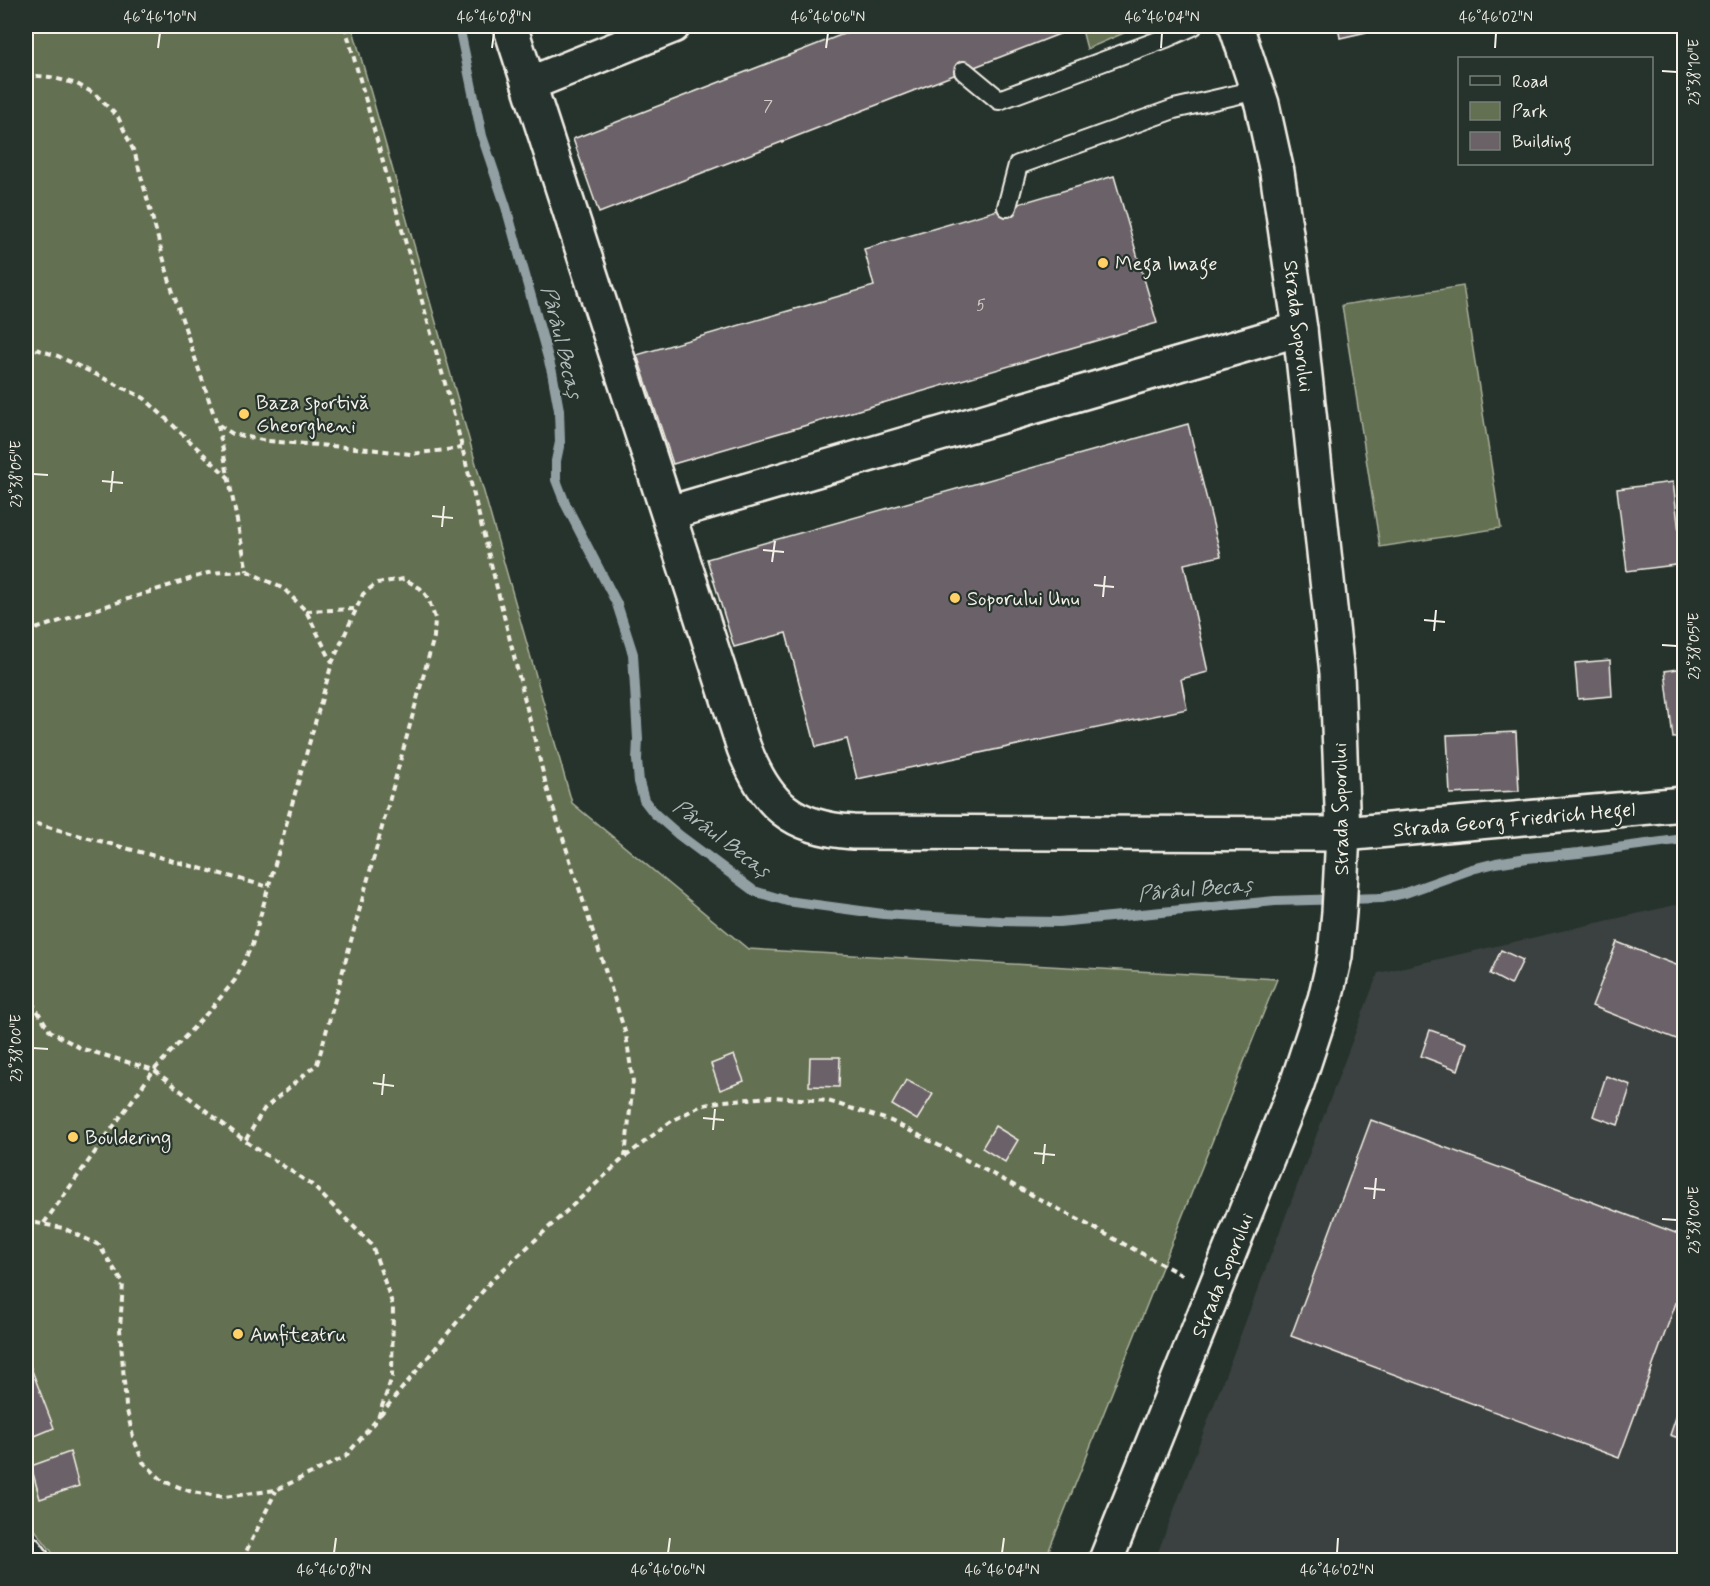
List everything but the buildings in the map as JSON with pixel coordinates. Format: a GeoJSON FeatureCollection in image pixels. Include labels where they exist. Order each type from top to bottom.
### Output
{"type":"FeatureCollection","features":[{"type":"Feature","properties":{"kind":"street","name":"Strada Georg Friedrich Hegel"},"geometry":{"type":"LineString","coordinates":[[510,26],[669,513],[707,639],[750,763],[759,782],[772,800],[796,819],[825,829],[853,832],[1343,834],[1684,804]]}},
{"type":"Feature","properties":{"kind":"street"},"geometry":{"type":"LineString","coordinates":[[529,84],[673,26]]}},
{"type":"Feature","properties":{"kind":"street","name":"Strada Soporului"},"geometry":{"type":"LineString","coordinates":[[1107,1560],[1297,1084],[1325,999],[1335,956],[1343,866],[1337,673],[1300,329],[1277,172],[1262,104],[1236,26]]}},
{"type":"Feature","properties":{"kind":"street"},"geometry":{"type":"LineString","coordinates":[[669,513],[1300,329]]}},
{"type":"Feature","properties":{"kind":"street"},"geometry":{"type":"LineString","coordinates":[[26,1552],[32,1560]]}},
{"type":"Feature","properties":{"kind":"lane"},"geometry":{"type":"LineString","coordinates":[[964,71],[999,100],[1193,26]]}},
{"type":"Feature","properties":{"kind":"lane"},"geometry":{"type":"LineString","coordinates":[[1007,207],[1018,165],[1174,109],[1257,90]]}},
{"type":"Feature","properties":{"kind":"path"},"geometry":{"type":"LineString","coordinates":[[345,26],[462,448],[546,785],[626,1035],[633,1082],[625,1157]]}},
{"type":"Feature","properties":{"kind":"path"},"geometry":{"type":"LineString","coordinates":[[26,75],[50,77],[77,84],[95,94],[118,117],[135,154],[171,286],[217,424],[247,571]]}},
{"type":"Feature","properties":{"kind":"path"},"geometry":{"type":"LineString","coordinates":[[26,346],[58,356],[144,398],[228,478]]}},
{"type":"Feature","properties":{"kind":"path"},"geometry":{"type":"LineString","coordinates":[[217,424],[232,434],[277,442],[369,448],[411,454],[462,448]]}},
{"type":"Feature","properties":{"kind":"path"},"geometry":{"type":"LineString","coordinates":[[26,632],[208,573],[247,571],[284,589],[306,611],[332,663]]}},
{"type":"Feature","properties":{"kind":"path"},"geometry":{"type":"LineString","coordinates":[[44,1223],[154,1070],[211,1010],[235,980],[252,945],[332,663],[363,594],[377,583],[404,579],[420,588],[428,598],[435,618],[434,637],[317,1064],[264,1109],[245,1141]]}},
{"type":"Feature","properties":{"kind":"path"},"geometry":{"type":"LineString","coordinates":[[306,611],[356,609]]}},
{"type":"Feature","properties":{"kind":"path"},"geometry":{"type":"LineString","coordinates":[[26,821],[269,887]]}},
{"type":"Feature","properties":{"kind":"path"},"geometry":{"type":"LineString","coordinates":[[26,996],[50,1031],[80,1048],[154,1070],[245,1141],[312,1185],[372,1245],[393,1306],[392,1377],[378,1418]]}},
{"type":"Feature","properties":{"kind":"path"},"geometry":{"type":"LineString","coordinates":[[26,1221],[63,1228],[99,1245],[123,1283],[120,1329],[126,1406],[133,1437],[143,1462],[164,1481],[192,1492],[224,1497],[276,1490],[345,1457],[492,1280],[625,1157],[670,1122],[700,1106],[723,1101],[772,1097],[828,1101],[891,1121],[1194,1281]]}},
{"type":"Feature","properties":{"kind":"path"},"geometry":{"type":"LineString","coordinates":[[243,1560],[276,1490]]}},
{"type":"Feature","properties":{"kind":"shaded area"},"geometry":{"type":"Polygon","coordinates":[[[1684,903],[1684,1560],[1155,1560],[1378,973],[1684,903]]]}},
{"type":"Feature","properties":{"kind":"green space","name":"Baza sportivă Gheorgheni"},"geometry":{"type":"Polygon","coordinates":[[[26,26],[352,26],[572,803],[748,949],[1277,979],[1045,1560],[58,1560],[26,1518],[26,26]]]}},
{"type":"Feature","properties":{"kind":"green space"},"geometry":{"type":"Polygon","coordinates":[[[1081,26],[1140,26],[1087,49],[1081,26]]]}},
{"type":"Feature","properties":{"kind":"green space"},"geometry":{"type":"Polygon","coordinates":[[[1463,286],[1501,528],[1380,547],[1342,305],[1463,286]]]}},
{"type":"Feature","properties":{"kind":"waterway","name":"Pârâul Becaș"},"geometry":{"type":"LineString","coordinates":[[459,26],[482,136],[506,207],[552,372],[559,410],[560,442],[556,461],[556,480],[565,503],[617,604],[633,654],[637,760],[639,782],[644,800],[654,813],[679,835],[754,891],[787,901],[883,914],[1059,922],[1275,901],[1382,898],[1405,893],[1472,869],[1496,863],[1684,839]]}},
{"type":"Feature","properties":{"kind":"place","name":"Mega Image"},"geometry":{"type":"Point","coordinates":[1103,263]}},
{"type":"Feature","properties":{"kind":"place","name":"Baza sportivă Gheorgheni"},"geometry":{"type":"Point","coordinates":[244,414]}},
{"type":"Feature","properties":{"kind":"place","name":"Soporului Unu"},"geometry":{"type":"Point","coordinates":[955,598]}},
{"type":"Feature","properties":{"kind":"place","name":"Bouldering"},"geometry":{"type":"Point","coordinates":[73,1137]}},
{"type":"Feature","properties":{"kind":"place","name":"Amfiteatru"},"geometry":{"type":"Point","coordinates":[238,1334]}}]}
